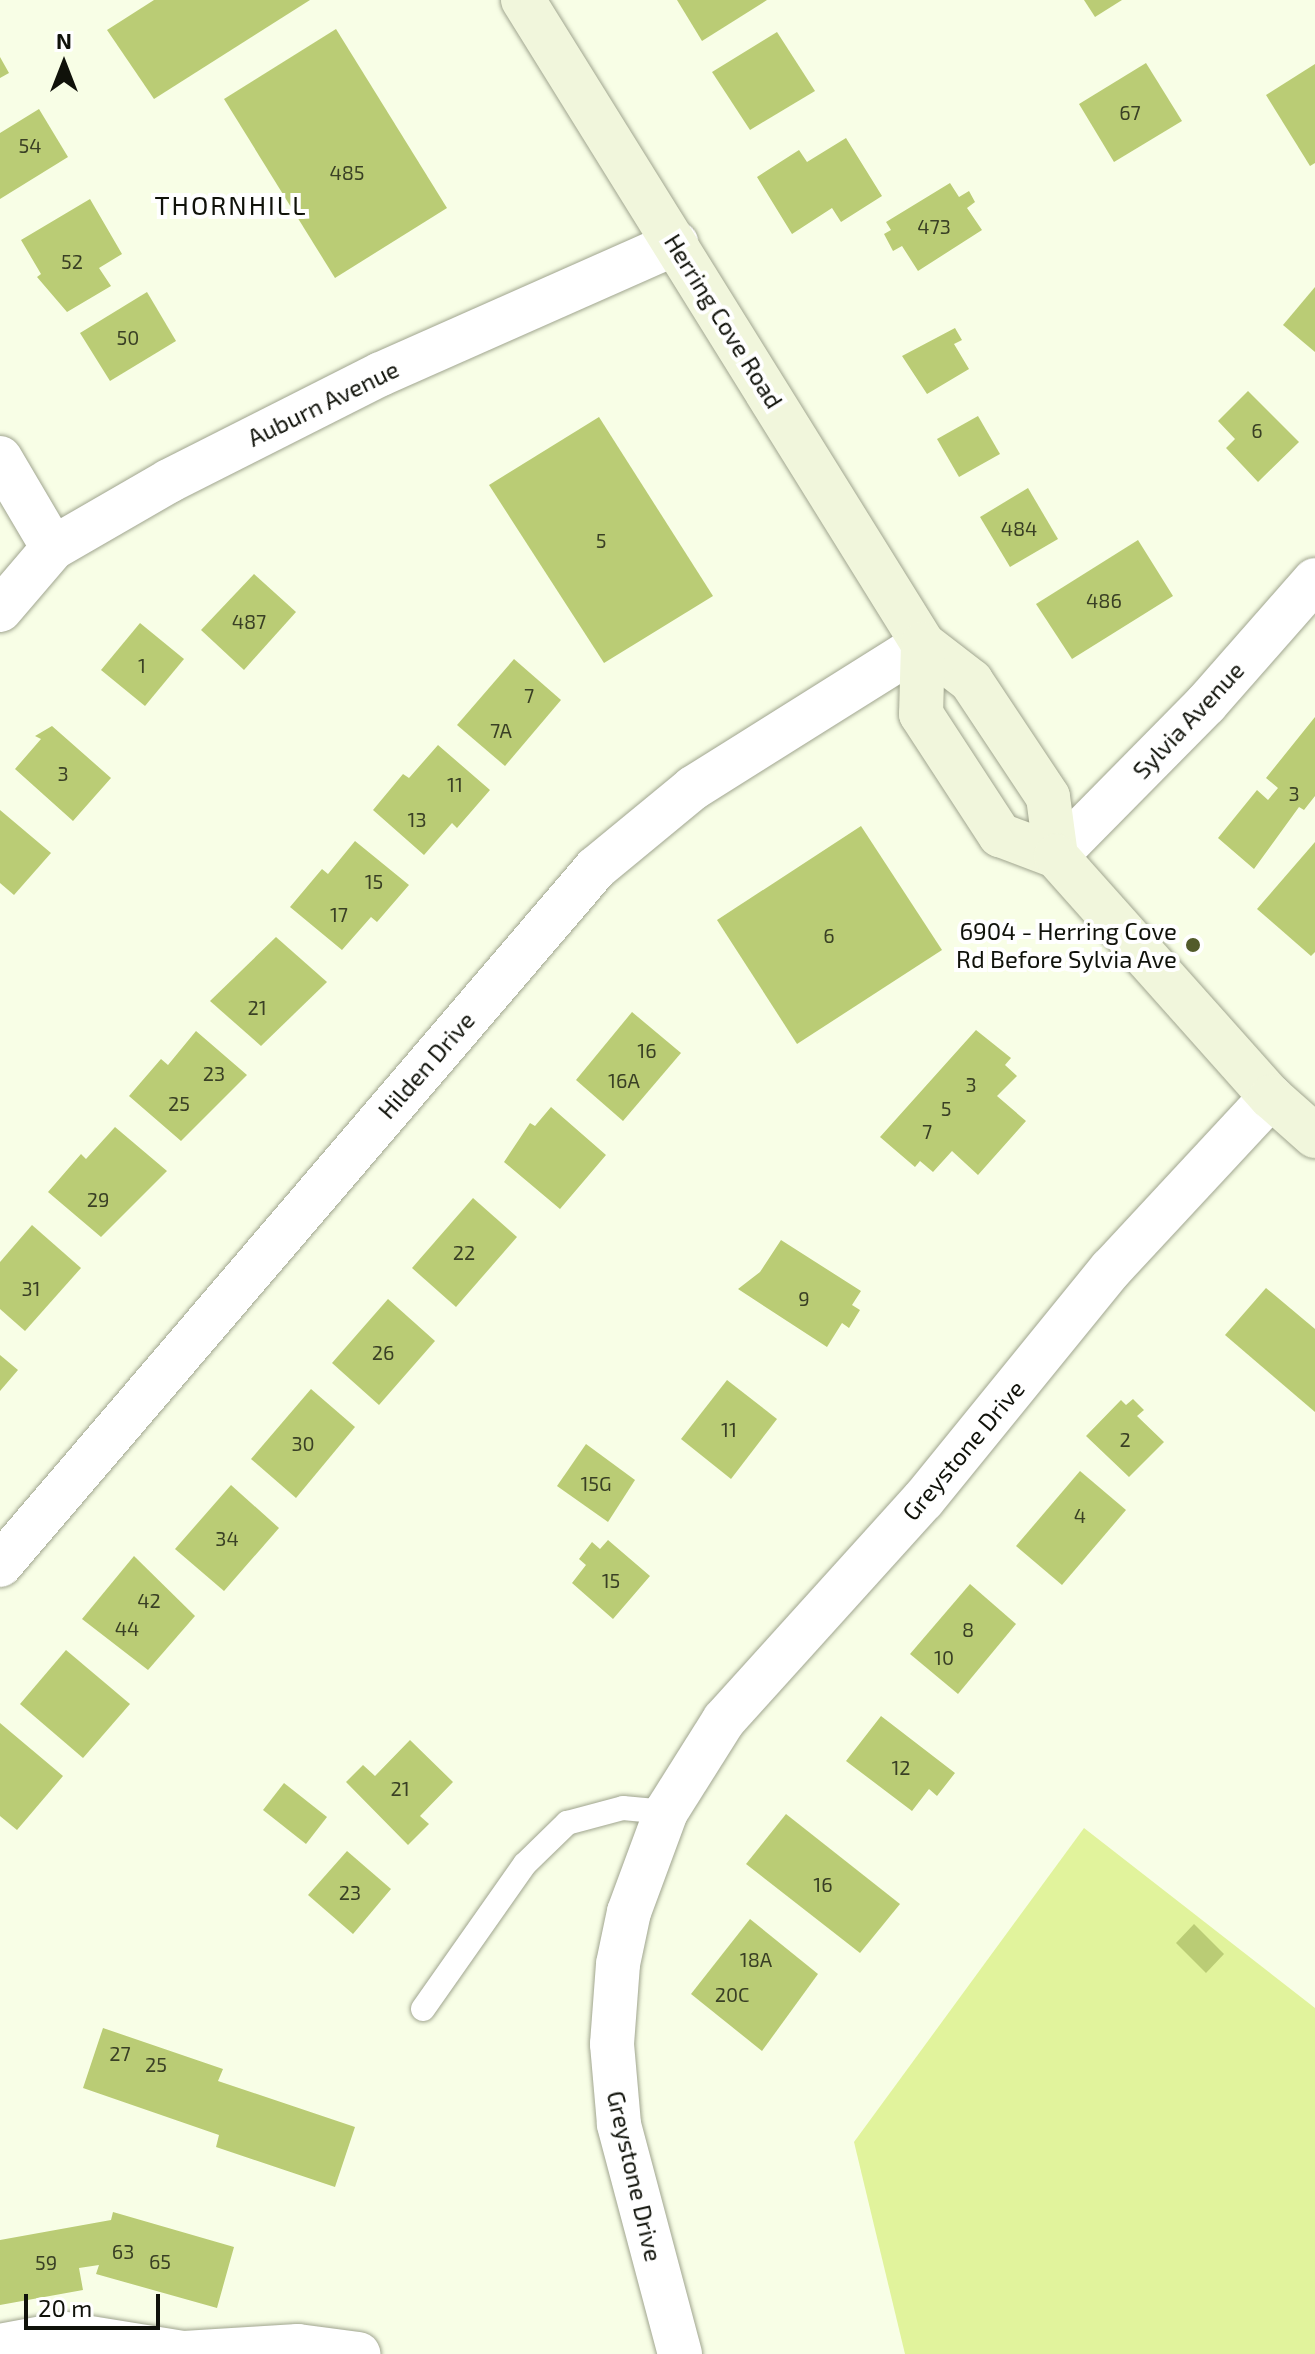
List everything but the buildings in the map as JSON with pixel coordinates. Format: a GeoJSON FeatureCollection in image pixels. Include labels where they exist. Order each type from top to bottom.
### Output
{"type":"FeatureCollection","features":[{"type":"Feature","properties":{"kind":"main road","name":"Herring Cove Road"},"geometry":{"type":"LineString","coordinates":[[523,0],[923,644],[971,681],[1048,797],[1056,856]]}},
{"type":"Feature","properties":{"kind":"main road"},"geometry":{"type":"LineString","coordinates":[[923,644],[921,714],[1000,835],[1056,856],[1271,1097],[1315,1136]]}},
{"type":"Feature","properties":{"kind":"street","name":"Auburn Avenue"},"geometry":{"type":"LineString","coordinates":[[0,610],[53,548],[274,425],[676,243]]}},
{"type":"Feature","properties":{"kind":"street"},"geometry":{"type":"LineString","coordinates":[[0,458],[53,548]]}},
{"type":"Feature","properties":{"kind":"street","name":"Sylvia Avenue"},"geometry":{"type":"LineString","coordinates":[[1056,856],[1206,704],[1315,580]]}},
{"type":"Feature","properties":{"kind":"street","name":"Hilden Drive"},"geometry":{"type":"LineString","coordinates":[[0,1565],[596,868],[693,788],[923,644]]}},
{"type":"Feature","properties":{"kind":"street","name":"Greystone Drive"},"geometry":{"type":"LineString","coordinates":[[680,2354],[622,2136],[612,2044],[626,1924],[666,1812],[724,1720],[923,1500],[1111,1269],[1271,1097]]}},
{"type":"Feature","properties":{"kind":"street"},"geometry":{"type":"LineString","coordinates":[[0,2346],[65,2334],[184,2353],[298,2346],[358,2354]]}},
{"type":"Feature","properties":{"kind":"lane"},"geometry":{"type":"LineString","coordinates":[[423,2009],[546,1839],[593,1812],[666,1812]]}},
{"type":"Feature","properties":{"kind":"green space"},"geometry":{"type":"Polygon","coordinates":[[[1084,1828],[1315,2008],[1315,2354],[905,2354],[854,2142],[1084,1828]]]}},
{"type":"Feature","properties":{"kind":"place","name":"6904 - Herring Cove Rd Before Sylvia Ave"},"geometry":{"type":"Point","coordinates":[1193,945]}},
{"type":"Feature","properties":{"kind":"district","name":"THORNHILL"},"geometry":{"type":"Point","coordinates":[231,205]}}]}
